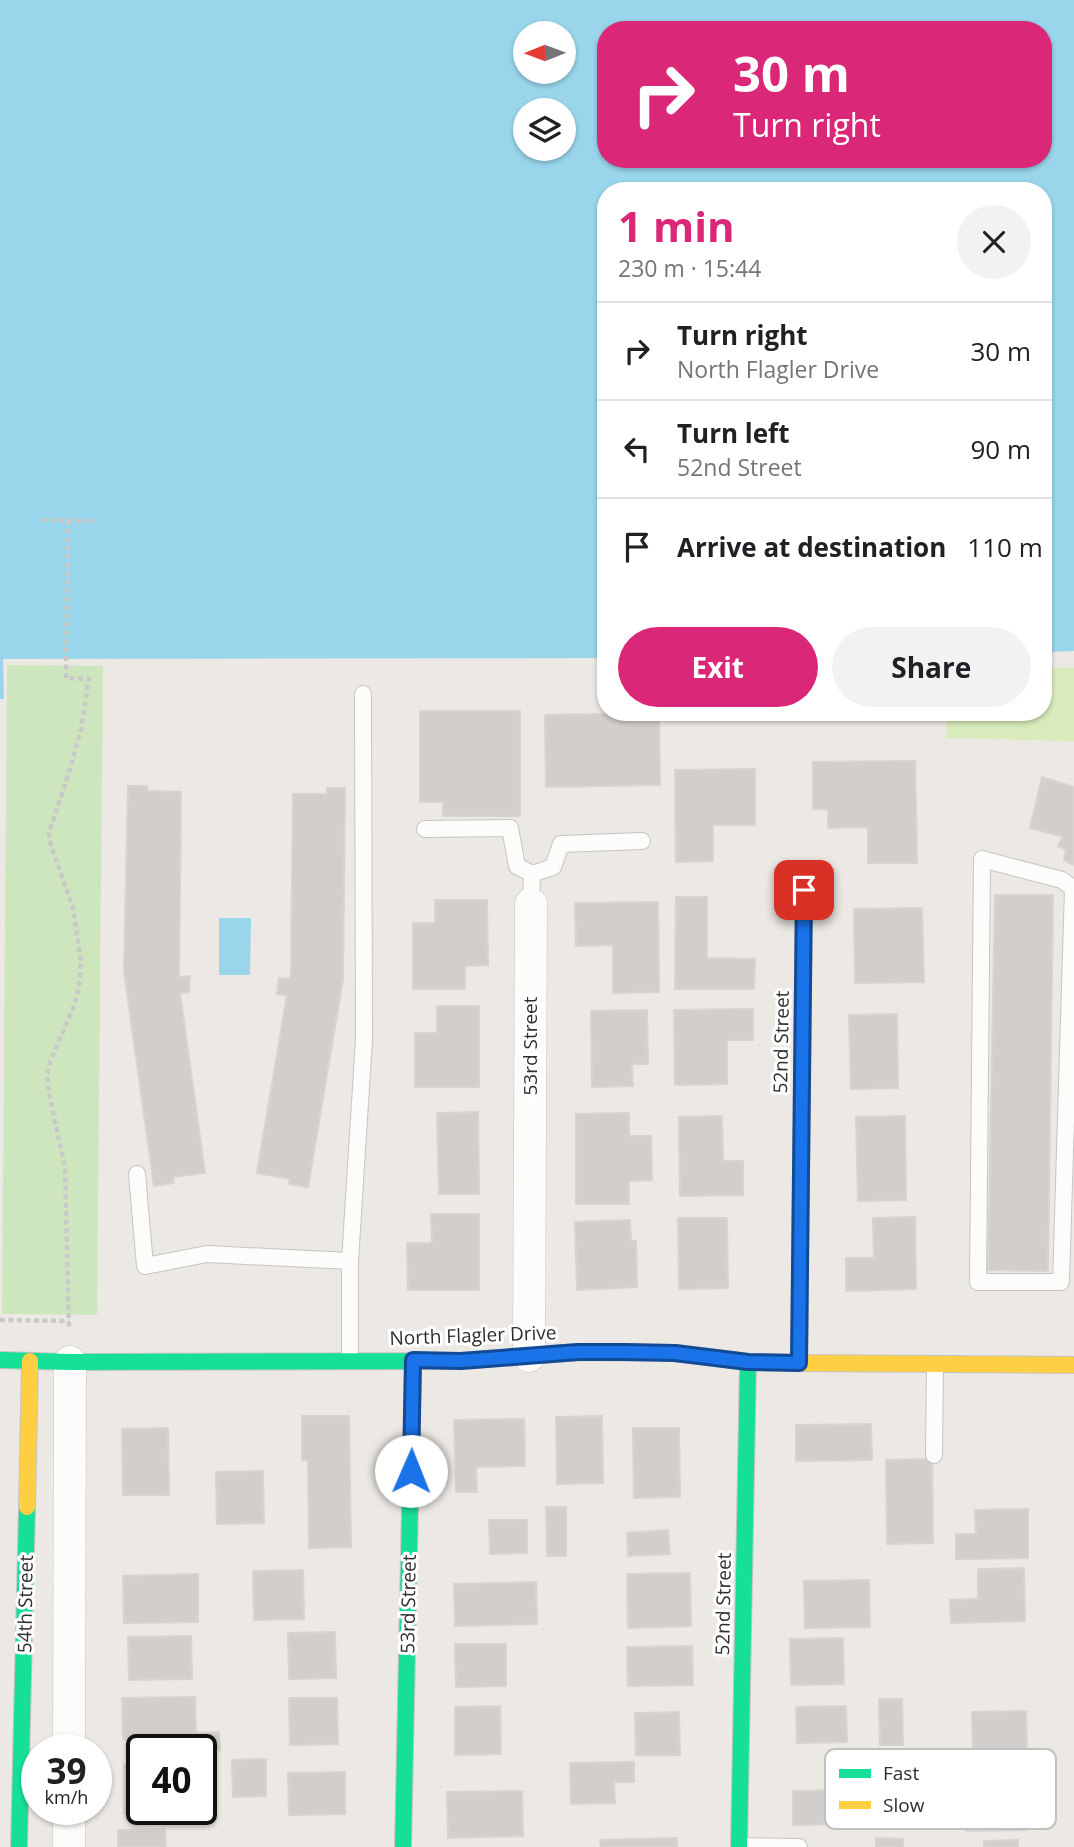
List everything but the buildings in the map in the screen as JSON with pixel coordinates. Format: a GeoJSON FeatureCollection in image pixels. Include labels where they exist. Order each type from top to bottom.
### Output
{"type":"FeatureCollection","features":[{"type":"Feature","properties":{"kind":"street","name":"53rd Street"},"geometry":{"type":"LineString","coordinates":[[529,1356],[532,889]]}},
{"type":"Feature","properties":{"kind":"street","name":"52nd Street"},"geometry":{"type":"LineString","coordinates":[[799,1363],[804,890]]}},
{"type":"Feature","properties":{"kind":"street","name":"North Flagler Drive"},"geometry":{"type":"LineString","coordinates":[[0,1360],[461,1361],[578,1352],[675,1353],[748,1362],[1074,1365]]}},
{"type":"Feature","properties":{"kind":"street","name":"53rd Street"},"geometry":{"type":"LineString","coordinates":[[403,1847],[413,1360]]}},
{"type":"Feature","properties":{"kind":"street","name":"54th Street"},"geometry":{"type":"LineString","coordinates":[[19,1847],[30,1361]]}},
{"type":"Feature","properties":{"kind":"street"},"geometry":{"type":"LineString","coordinates":[[69,1734],[70,1362]]}},
{"type":"Feature","properties":{"kind":"street","name":"52nd Street"},"geometry":{"type":"LineString","coordinates":[[739,1847],[748,1362]]}},
{"type":"Feature","properties":{"kind":"street"},"geometry":{"type":"LineString","coordinates":[[69,1825],[69,1847]]}},
{"type":"Feature","properties":{"kind":"lane"},"geometry":{"type":"LineString","coordinates":[[351,1360],[350,1261],[364,1040],[363,694]]}},
{"type":"Feature","properties":{"kind":"lane"},"geometry":{"type":"LineString","coordinates":[[425,829],[510,828],[517,866],[532,889],[554,867],[561,844],[642,841]]}},
{"type":"Feature","properties":{"kind":"lane"},"geometry":{"type":"LineString","coordinates":[[982,859],[1062,880],[1073,888],[1068,1257],[1061,1282],[978,1282],[982,859]]}},
{"type":"Feature","properties":{"kind":"lane"},"geometry":{"type":"LineString","coordinates":[[138,1174],[145,1265],[208,1254],[350,1261]]}},
{"type":"Feature","properties":{"kind":"lane"},"geometry":{"type":"LineString","coordinates":[[934,1455],[935,1364]]}},
{"type":"Feature","properties":{"kind":"lane"},"geometry":{"type":"LineString","coordinates":[[739,1847],[799,1847]]}},
{"type":"Feature","properties":{"kind":"path"},"geometry":{"type":"LineString","coordinates":[[43,520],[95,521]]}},
{"type":"Feature","properties":{"kind":"path"},"geometry":{"type":"LineString","coordinates":[[68,520],[65,678],[89,679],[81,729],[49,833],[73,908],[81,961],[75,1003],[47,1075],[65,1167],[70,1362]]}},
{"type":"Feature","properties":{"kind":"path"},"geometry":{"type":"LineString","coordinates":[[0,1320],[69,1321]]}},
{"type":"Feature","properties":{"kind":"green space"},"geometry":{"type":"Polygon","coordinates":[[[7,665],[103,666],[97,1315],[2,1314],[7,665]]]}},
{"type":"Feature","properties":{"kind":"green space"},"geometry":{"type":"Polygon","coordinates":[[[1052,668],[1074,668],[1074,741],[946,738],[947,721],[1052,721],[1052,668]]]}},
{"type":"Feature","properties":{"kind":"water"},"geometry":{"type":"Polygon","coordinates":[[[0,0],[1074,0],[1074,651],[1052,652],[1052,182],[597,182],[597,658],[3,659],[4,699],[0,699],[0,0]]]}},
{"type":"Feature","properties":{"kind":"water"},"geometry":{"type":"Polygon","coordinates":[[[219,918],[251,918],[250,975],[219,975],[219,918]]]}},
{"type":"Feature","properties":{"kind":"traffic: fast"},"geometry":{"type":"LineString","coordinates":[[799,1363],[804,890]]}},
{"type":"Feature","properties":{"kind":"traffic: fast"},"geometry":{"type":"LineString","coordinates":[[0,1360],[461,1361],[578,1352],[675,1353],[717,1358]]}},
{"type":"Feature","properties":{"kind":"traffic: fast"},"geometry":{"type":"LineString","coordinates":[[403,1847],[413,1360]]}},
{"type":"Feature","properties":{"kind":"traffic: fast"},"geometry":{"type":"LineString","coordinates":[[739,1847],[748,1362]]}},
{"type":"Feature","properties":{"kind":"traffic: fast"},"geometry":{"type":"LineString","coordinates":[[19,1847],[27,1507]]}},
{"type":"Feature","properties":{"kind":"traffic: slow"},"geometry":{"type":"LineString","coordinates":[[717,1358],[748,1362],[1074,1365]]}},
{"type":"Feature","properties":{"kind":"traffic: slow"},"geometry":{"type":"LineString","coordinates":[[27,1507],[30,1361]]}},
{"type":"Feature","properties":{"kind":"route"},"geometry":{"type":"LineString","coordinates":[[411,1471],[413,1360],[461,1361],[578,1352],[626,1352],[675,1353],[748,1362],[799,1363],[804,890]]}}]}
